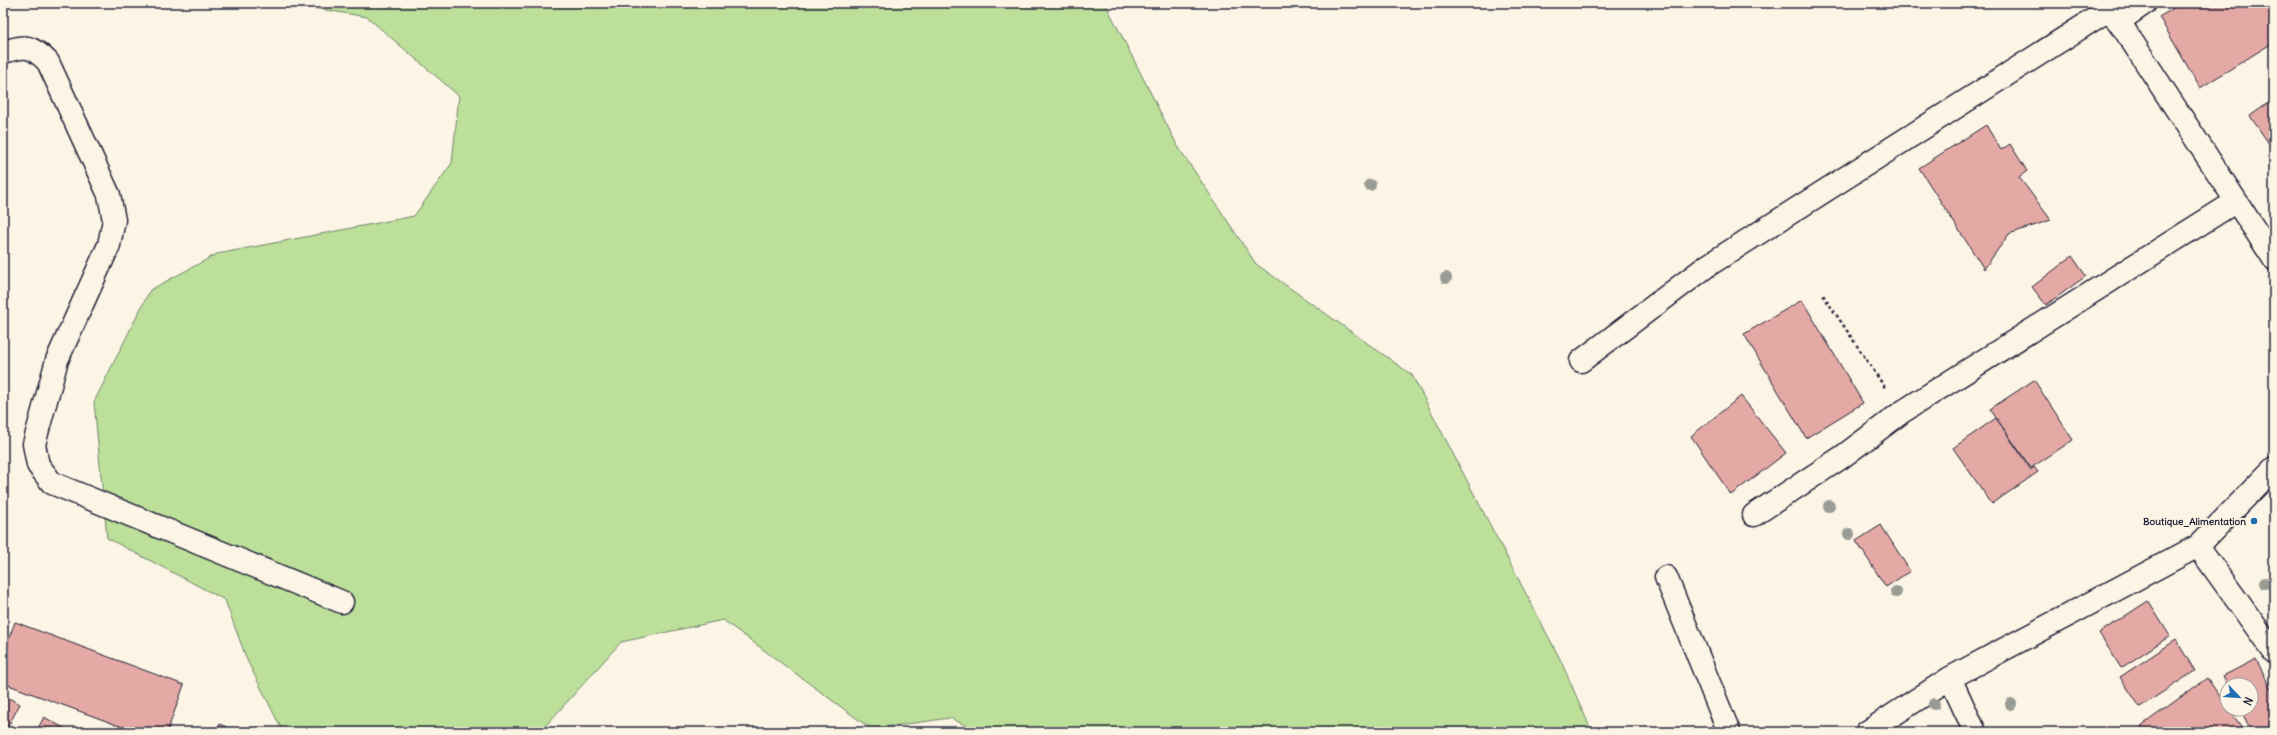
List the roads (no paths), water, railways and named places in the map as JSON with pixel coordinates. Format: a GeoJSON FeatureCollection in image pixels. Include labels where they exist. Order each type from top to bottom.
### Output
{"type":"FeatureCollection","features":[{"type":"Feature","properties":{"kind":"street"},"geometry":{"type":"LineString","coordinates":[[1581,361],[1707,266],[2112,11],[2145,3]]}},
{"type":"Feature","properties":{"kind":"street"},"geometry":{"type":"LineString","coordinates":[[2112,11],[2235,202],[2274,259]]}},
{"type":"Feature","properties":{"kind":"street"},"geometry":{"type":"LineString","coordinates":[[3,52],[19,47],[35,49],[48,62],[109,194],[114,220],[109,244],[57,360],[34,444],[38,466],[52,482],[342,602]]}},
{"type":"Feature","properties":{"kind":"street"},"geometry":{"type":"LineString","coordinates":[[1754,515],[1842,457],[1902,412],[2235,202]]}},
{"type":"Feature","properties":{"kind":"street"},"geometry":{"type":"LineString","coordinates":[[1867,732],[1950,678],[2198,546],[2274,468]]}},
{"type":"Feature","properties":{"kind":"street"},"geometry":{"type":"LineString","coordinates":[[2198,546],[2274,652]]}},
{"type":"Feature","properties":{"kind":"street"},"geometry":{"type":"LineString","coordinates":[[1666,577],[1730,732]]}},
{"type":"Feature","properties":{"kind":"street"},"geometry":{"type":"LineString","coordinates":[[1950,678],[1975,732]]}},
{"type":"Feature","properties":{"kind":"place","name":"Boutique_Alimentation"},"geometry":{"type":"Point","coordinates":[2254,521]}}]}
